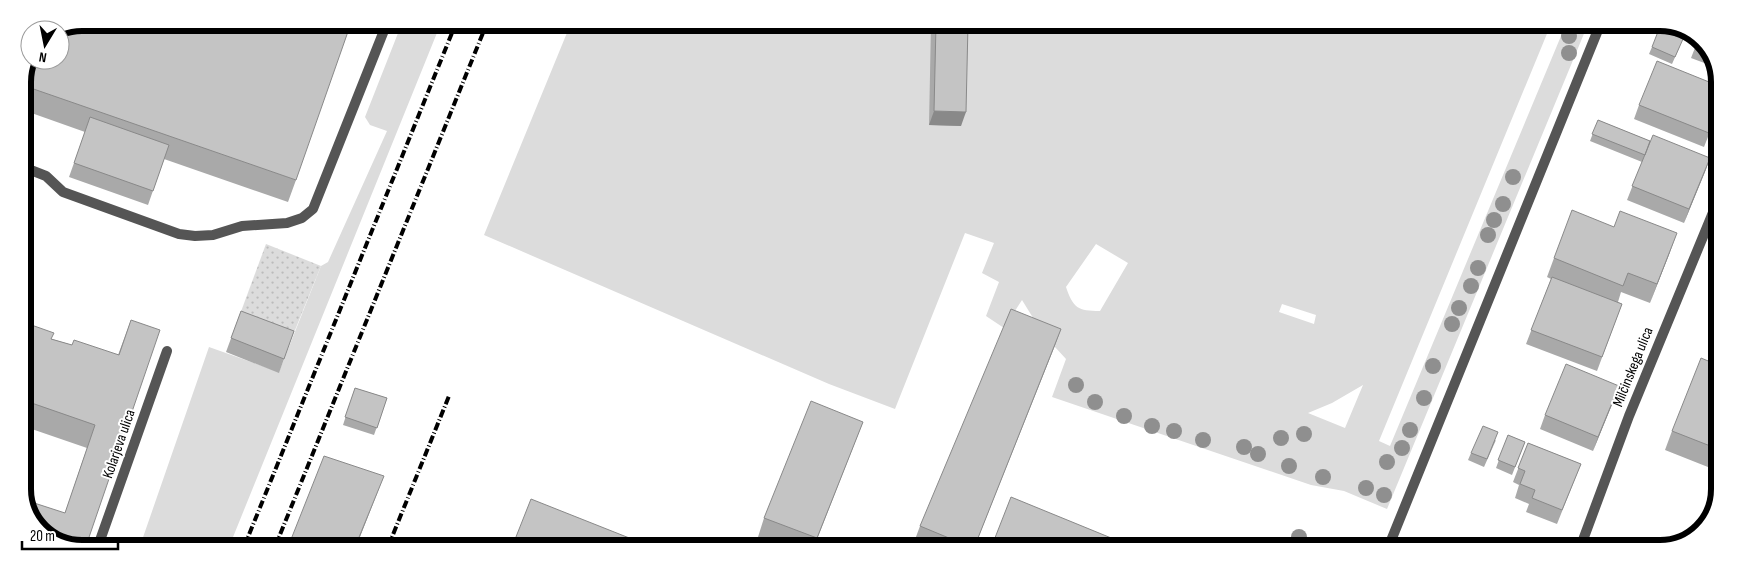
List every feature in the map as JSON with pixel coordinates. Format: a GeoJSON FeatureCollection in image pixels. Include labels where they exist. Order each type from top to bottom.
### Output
{"type":"FeatureCollection","features":[{"type":"Feature","properties":{"kind":"street"},"geometry":{"type":"LineString","coordinates":[[31,170],[46,176],[62,192],[179,234],[195,236],[213,235],[242,226],[287,223],[302,218],[313,209],[384,31]]}},
{"type":"Feature","properties":{"kind":"street"},"geometry":{"type":"LineString","coordinates":[[1391,540],[1597,31]]}},
{"type":"Feature","properties":{"kind":"street","name":"Milčinskega ulica"},"geometry":{"type":"LineString","coordinates":[[1583,540],[1629,416],[1711,217]]}},
{"type":"Feature","properties":{"kind":"street","name":"Kolarjeva ulica"},"geometry":{"type":"LineString","coordinates":[[100,540],[167,351]]}},
{"type":"Feature","properties":{"kind":"shaded area"},"geometry":{"type":"Polygon","coordinates":[[[399,31],[438,31],[232,540],[142,540],[209,347],[279,372],[321,266],[328,262],[387,131],[370,125],[365,117],[399,31]]]}},
{"type":"Feature","properties":{"kind":"shaded area"},"geometry":{"type":"Polygon","coordinates":[[[568,31],[1548,31],[1379,441],[1390,446],[1563,31],[1585,31],[1387,509],[1344,491],[1311,485],[1052,397],[1066,359],[1043,334],[1022,300],[1004,328],[986,316],[999,282],[982,273],[994,243],[965,233],[895,409],[829,384],[484,235],[568,31]],[[1096,244],[1066,287],[1071,300],[1081,309],[1100,311],[1128,263],[1096,244]],[[1282,304],[1279,312],[1314,324],[1316,315],[1282,304]],[[1363,385],[1332,403],[1308,413],[1345,428],[1363,385]]]}},
{"type":"Feature","properties":{"kind":"shaded area"},"geometry":{"type":"Polygon","coordinates":[[[266,244],[321,266],[289,345],[236,325],[266,244]]]}},
{"type":"Feature","properties":{"kind":"building"},"geometry":{"type":"Polygon","coordinates":[[[348,31],[296,180],[31,88],[33,70],[70,70],[70,33],[72,32],[348,31]]]}},
{"type":"Feature","properties":{"kind":"building"},"geometry":{"type":"Polygon","coordinates":[[[936,31],[968,31],[966,112],[934,111],[936,31]]]}},
{"type":"Feature","properties":{"kind":"building"},"geometry":{"type":"Polygon","coordinates":[[[1658,31],[1666,32],[1683,39],[1675,57],[1652,47],[1658,31]]]}},
{"type":"Feature","properties":{"kind":"building"},"geometry":{"type":"Polygon","coordinates":[[[1657,61],[1711,83],[1711,128],[1709,133],[1639,105],[1657,61]]]}},
{"type":"Feature","properties":{"kind":"building"},"geometry":{"type":"Polygon","coordinates":[[[90,117],[169,145],[153,191],[74,163],[90,117]]]}},
{"type":"Feature","properties":{"kind":"building"},"geometry":{"type":"Polygon","coordinates":[[[1598,120],[1650,141],[1645,155],[1592,134],[1598,120]]]}},
{"type":"Feature","properties":{"kind":"building"},"geometry":{"type":"Polygon","coordinates":[[[1653,135],[1710,158],[1689,209],[1632,186],[1653,135]]]}},
{"type":"Feature","properties":{"kind":"building"},"geometry":{"type":"Polygon","coordinates":[[[1572,210],[1614,227],[1620,211],[1677,233],[1657,284],[1628,273],[1623,286],[1554,258],[1572,210]]]}},
{"type":"Feature","properties":{"kind":"building"},"geometry":{"type":"Polygon","coordinates":[[[1552,277],[1622,304],[1602,357],[1531,330],[1552,277]]]}},
{"type":"Feature","properties":{"kind":"building"},"geometry":{"type":"Polygon","coordinates":[[[1011,309],[1061,329],[977,540],[954,540],[920,526],[1011,309]]]}},
{"type":"Feature","properties":{"kind":"building"},"geometry":{"type":"Polygon","coordinates":[[[241,311],[294,331],[284,359],[231,338],[241,311]]]}},
{"type":"Feature","properties":{"kind":"building"},"geometry":{"type":"Polygon","coordinates":[[[131,320],[160,330],[88,540],[69,538],[60,535],[49,527],[38,514],[33,503],[65,513],[95,425],[31,403],[31,325],[54,333],[51,339],[72,345],[74,340],[119,355],[131,320]]]}},
{"type":"Feature","properties":{"kind":"building"},"geometry":{"type":"Polygon","coordinates":[[[1701,358],[1711,362],[1711,446],[1672,431],[1701,358]]]}},
{"type":"Feature","properties":{"kind":"building"},"geometry":{"type":"Polygon","coordinates":[[[1566,364],[1619,386],[1598,437],[1545,415],[1566,364]]]}},
{"type":"Feature","properties":{"kind":"building"},"geometry":{"type":"Polygon","coordinates":[[[355,388],[387,398],[377,428],[345,417],[355,388]]]}},
{"type":"Feature","properties":{"kind":"building"},"geometry":{"type":"Polygon","coordinates":[[[811,401],[863,422],[817,538],[764,518],[811,401]]]}},
{"type":"Feature","properties":{"kind":"building"},"geometry":{"type":"Polygon","coordinates":[[[1483,426],[1498,432],[1487,459],[1471,453],[1483,426]]]}},
{"type":"Feature","properties":{"kind":"building"},"geometry":{"type":"Polygon","coordinates":[[[1508,435],[1525,442],[1515,467],[1498,460],[1508,435]]]}},
{"type":"Feature","properties":{"kind":"building"},"geometry":{"type":"Polygon","coordinates":[[[1528,443],[1581,464],[1562,510],[1532,498],[1535,490],[1520,484],[1525,471],[1518,468],[1528,443]]]}},
{"type":"Feature","properties":{"kind":"building"},"geometry":{"type":"Polygon","coordinates":[[[324,456],[384,476],[358,540],[291,540],[324,456]]]}},
{"type":"Feature","properties":{"kind":"building"},"geometry":{"type":"Polygon","coordinates":[[[1011,497],[1116,540],[994,540],[1011,497]]]}},
{"type":"Feature","properties":{"kind":"building"},"geometry":{"type":"Polygon","coordinates":[[[531,499],[634,540],[515,540],[531,499]]]}},
{"type":"Feature","properties":{"kind":"railway"},"geometry":{"type":"LineString","coordinates":[[247,540],[453,31]]}},
{"type":"Feature","properties":{"kind":"railway"},"geometry":{"type":"LineString","coordinates":[[278,540],[484,31]]}},
{"type":"Feature","properties":{"kind":"railway"},"geometry":{"type":"LineString","coordinates":[[391,540],[449,396]]}}]}
